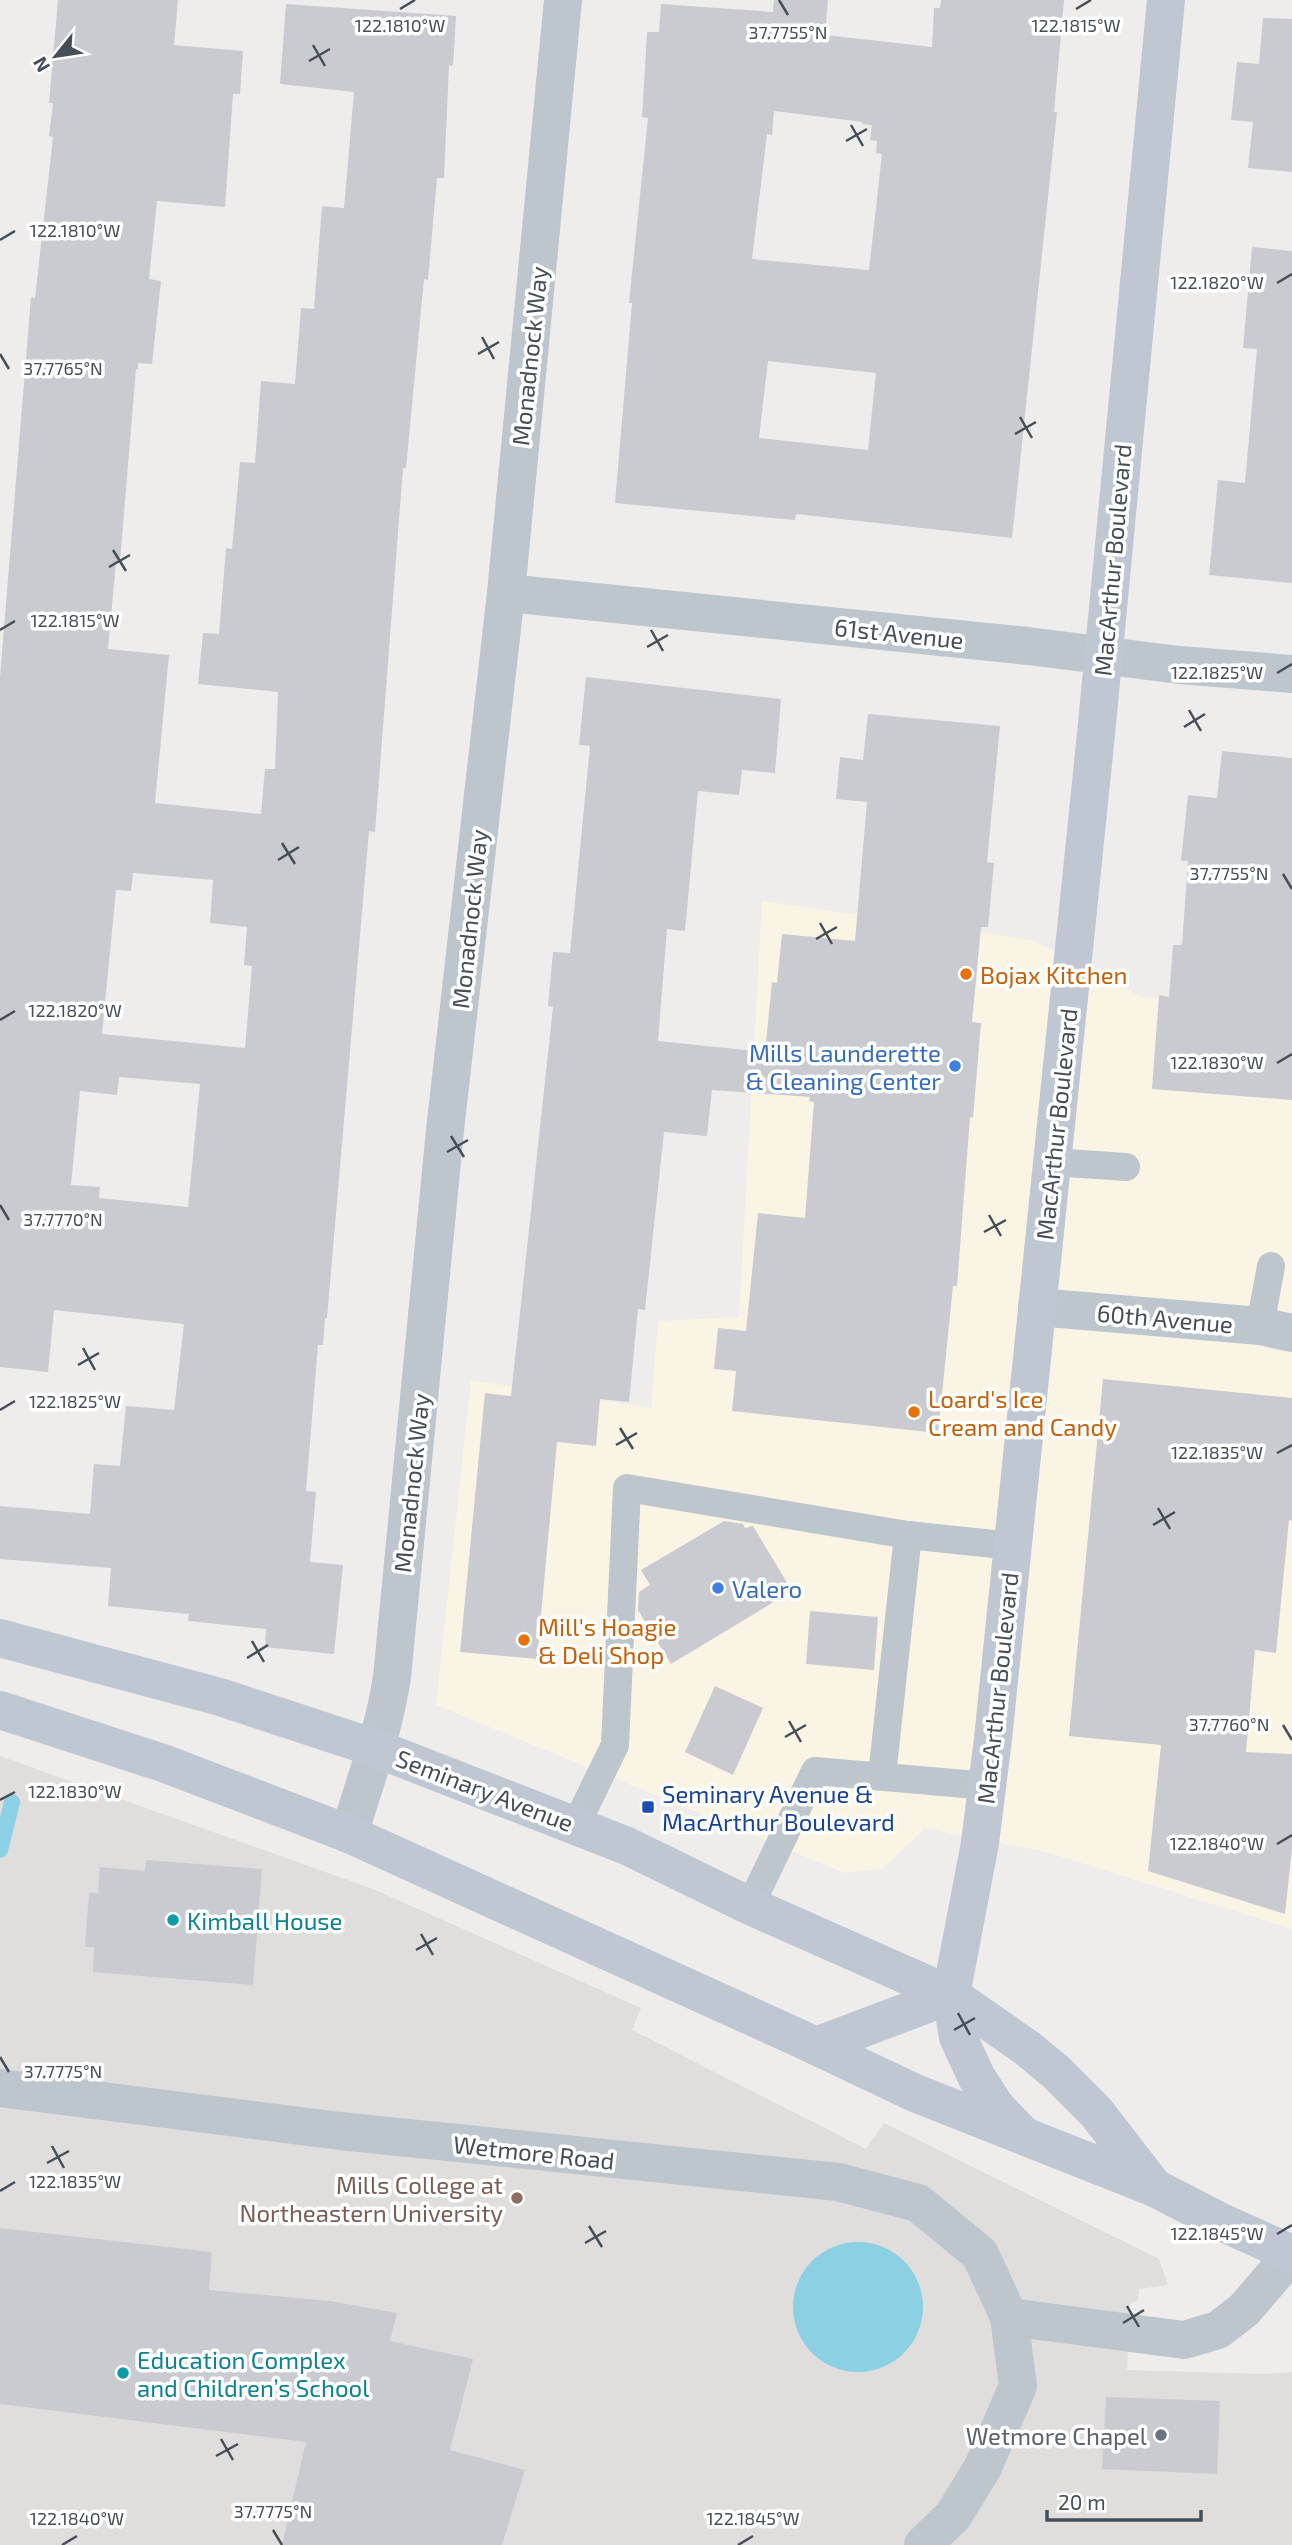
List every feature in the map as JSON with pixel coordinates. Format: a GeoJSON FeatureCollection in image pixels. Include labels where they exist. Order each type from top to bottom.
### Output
{"type":"FeatureCollection","features":[{"type":"Feature","properties":{"kind":"main road","name":"MacArthur Boulevard"},"geometry":{"type":"LineString","coordinates":[[1022,2134],[996,2107],[977,2078],[958,2037],[951,1995],[977,1863],[988,1786],[1103,655],[1166,0]]}},
{"type":"Feature","properties":{"kind":"main road","name":"Seminary Avenue"},"geometry":{"type":"LineString","coordinates":[[0,1638],[220,1697],[375,1748],[626,1846],[750,1906],[951,1995]]}},
{"type":"Feature","properties":{"kind":"main road"},"geometry":{"type":"LineString","coordinates":[[0,1710],[163,1763],[349,1834],[816,2046],[951,1995]]}},
{"type":"Feature","properties":{"kind":"main road","name":"MacArthur Boulevard"},"geometry":{"type":"LineString","coordinates":[[951,1995],[1027,2048],[1056,2072],[1096,2112],[1155,2188]]}},
{"type":"Feature","properties":{"kind":"main road","name":"MacArthur Boulevard"},"geometry":{"type":"LineString","coordinates":[[816,2046],[915,2093],[1155,2188],[1292,2254]]}},
{"type":"Feature","properties":{"kind":"street","name":"Monadnock Way"},"geometry":{"type":"LineString","coordinates":[[349,1834],[388,1701],[392,1677],[445,1130],[506,593],[564,0]]}},
{"type":"Feature","properties":{"kind":"street","name":"61st Avenue"},"geometry":{"type":"LineString","coordinates":[[506,593],[1178,665],[1292,674]]}},
{"type":"Feature","properties":{"kind":"street","name":"60th Avenue"},"geometry":{"type":"LineString","coordinates":[[1037,1307],[1276,1330]]}},
{"type":"Feature","properties":{"kind":"street","name":"Wetmore Road"},"geometry":{"type":"LineString","coordinates":[[0,2088],[340,2131],[838,2182],[918,2203],[980,2254],[1009,2317],[1018,2386],[983,2467],[953,2516],[923,2545]]}},
{"type":"Feature","properties":{"kind":"street"},"geometry":{"type":"LineString","coordinates":[[1009,2317],[1184,2340],[1218,2330],[1244,2309],[1292,2254]]}},
{"type":"Feature","properties":{"kind":"lane"},"geometry":{"type":"LineString","coordinates":[[1052,1162],[1126,1167]]}},
{"type":"Feature","properties":{"kind":"lane"},"geometry":{"type":"LineString","coordinates":[[1271,1266],[1276,1330]]}},
{"type":"Feature","properties":{"kind":"lane"},"geometry":{"type":"LineString","coordinates":[[576,1825],[615,1745],[627,1488],[908,1535],[1013,1546]]}},
{"type":"Feature","properties":{"kind":"lane"},"geometry":{"type":"LineString","coordinates":[[882,1776],[908,1535]]}},
{"type":"Feature","properties":{"kind":"lane"},"geometry":{"type":"LineString","coordinates":[[750,1906],[815,1771],[988,1786]]}},
{"type":"Feature","properties":{"kind":"shaded area"},"geometry":{"type":"Polygon","coordinates":[[[762,901],[1032,940],[1142,997],[1292,1005],[1292,1929],[1046,1852],[925,1828],[883,1869],[845,1873],[436,1705],[471,1380],[651,1408],[658,1321],[739,1317],[762,901]]]}},
{"type":"Feature","properties":{"kind":"shaded area","name":"Mills College at Northeastern University"},"geometry":{"type":"Polygon","coordinates":[[[0,1756],[373,1889],[641,2008],[632,2030],[866,2149],[884,2123],[1159,2259],[1168,2285],[1139,2289],[1138,2300],[1130,2304],[1127,2370],[1263,2374],[1292,2372],[1292,2545],[0,2545],[0,1756]]]}},
{"type":"Feature","properties":{"kind":"water"},"geometry":{"type":"Polygon","coordinates":[[[858,2242],[883,2247],[904,2261],[918,2282],[923,2307],[918,2332],[904,2353],[883,2367],[858,2372],[833,2367],[812,2353],[798,2332],[793,2307],[798,2282],[812,2261],[833,2247],[858,2242]]]}},
{"type":"Feature","properties":{"kind":"building"},"geometry":{"type":"Polygon","coordinates":[[[58,0],[178,0],[174,45],[243,51],[240,94],[233,94],[225,207],[157,201],[149,279],[161,281],[152,364],[138,363],[136,369],[120,562],[116,562],[108,649],[169,655],[155,803],[261,814],[265,769],[275,769],[278,692],[198,684],[203,633],[219,634],[226,548],[232,549],[240,462],[255,463],[261,381],[295,384],[301,308],[314,309],[322,206],[344,208],[354,92],[280,84],[286,4],[456,16],[453,66],[449,65],[444,178],[437,178],[428,280],[424,279],[406,468],[403,468],[375,832],[369,831],[327,1318],[323,1345],[318,1345],[306,1491],[316,1492],[310,1562],[343,1565],[334,1654],[265,1647],[266,1629],[188,1621],[189,1614],[108,1606],[111,1568],[0,1559],[0,1506],[90,1514],[94,1464],[120,1466],[126,1406],[174,1410],[184,1324],[54,1310],[48,1372],[0,1367],[0,677],[31,297],[35,298],[53,137],[49,136],[53,103],[49,103],[58,0]],[[133,873],[131,891],[116,890],[102,1034],[245,1048],[252,966],[244,965],[247,927],[210,923],[213,880],[133,873]],[[119,1077],[117,1095],[80,1091],[71,1185],[100,1187],[99,1198],[188,1207],[200,1084],[119,1077]]]}},
{"type":"Feature","properties":{"kind":"building"},"geometry":{"type":"Polygon","coordinates":[[[774,0],[828,0],[825,35],[932,47],[934,8],[940,8],[941,0],[1064,0],[1054,112],[1057,112],[1012,538],[796,514],[795,520],[615,503],[632,303],[629,303],[648,118],[642,117],[647,32],[659,32],[661,4],[773,12],[774,0]],[[774,111],[772,135],[767,134],[752,259],[869,270],[882,154],[876,153],[877,141],[870,140],[872,125],[774,111]],[[768,361],[759,438],[868,450],[876,373],[768,361]]]}},
{"type":"Feature","properties":{"kind":"building"},"geometry":{"type":"Polygon","coordinates":[[[1263,18],[1292,19],[1292,172],[1248,168],[1253,122],[1231,120],[1237,62],[1259,64],[1263,18]]]}},
{"type":"Feature","properties":{"kind":"building"},"geometry":{"type":"Polygon","coordinates":[[[1252,247],[1292,251],[1292,583],[1209,575],[1218,480],[1245,483],[1257,349],[1243,348],[1252,247]]]}},
{"type":"Feature","properties":{"kind":"building"},"geometry":{"type":"Polygon","coordinates":[[[586,677],[781,699],[775,773],[742,770],[739,795],[698,791],[685,931],[667,929],[658,1041],[765,1052],[772,982],[777,983],[782,934],[855,941],[867,802],[836,799],[840,757],[863,760],[868,714],[1000,726],[987,862],[994,863],[988,927],[981,927],[972,1022],[981,1023],[973,1118],[970,1117],[957,1286],[953,1286],[938,1433],[732,1411],[736,1371],[714,1369],[718,1328],[746,1331],[758,1213],[805,1218],[814,1102],[809,1101],[810,1097],[712,1090],[707,1136],[664,1132],[645,1310],[638,1309],[629,1402],[600,1399],[596,1446],[557,1442],[537,1659],[460,1652],[485,1393],[511,1396],[553,1007],[548,1006],[553,952],[570,953],[590,746],[579,745],[586,677]]]}},
{"type":"Feature","properties":{"kind":"building"},"geometry":{"type":"Polygon","coordinates":[[[1222,751],[1292,758],[1292,1100],[1152,1089],[1159,995],[1169,997],[1173,945],[1182,945],[1188,861],[1181,861],[1188,795],[1217,798],[1222,751]]]}},
{"type":"Feature","properties":{"kind":"building"},"geometry":{"type":"Polygon","coordinates":[[[1103,1379],[1292,1398],[1292,1521],[1289,1520],[1276,1653],[1255,1650],[1246,1752],[1292,1754],[1292,1848],[1285,1914],[1148,1871],[1161,1745],[1069,1736],[1103,1379]]]}},
{"type":"Feature","properties":{"kind":"building","name":"Valero"},"geometry":{"type":"Polygon","coordinates":[[[724,1521],[743,1524],[745,1528],[753,1526],[792,1591],[671,1664],[638,1610],[639,1592],[650,1585],[641,1570],[724,1521]]]}},
{"type":"Feature","properties":{"kind":"building"},"geometry":{"type":"Polygon","coordinates":[[[810,1611],[878,1617],[874,1670],[806,1664],[810,1611]]]}},
{"type":"Feature","properties":{"kind":"building"},"geometry":{"type":"Polygon","coordinates":[[[715,1686],[763,1708],[733,1775],[685,1752],[715,1686]]]}},
{"type":"Feature","properties":{"kind":"building","name":"Kimball House"},"geometry":{"type":"Polygon","coordinates":[[[146,1860],[262,1869],[253,1985],[93,1972],[94,1947],[85,1947],[89,1893],[98,1893],[100,1867],[145,1871],[146,1860]]]}},
{"type":"Feature","properties":{"kind":"building","name":"Education Complex and Children’s School"},"geometry":{"type":"Polygon","coordinates":[[[0,2228],[212,2252],[209,2290],[330,2301],[397,2313],[390,2341],[473,2359],[450,2450],[525,2470],[502,2545],[282,2545],[306,2442],[0,2404],[0,2228]]]}},
{"type":"Feature","properties":{"kind":"building","name":"Wetmore Chapel"},"geometry":{"type":"Polygon","coordinates":[[[1106,2397],[1220,2401],[1217,2474],[1102,2469],[1106,2397]]]}},
{"type":"Feature","properties":{"kind":"waterway"},"geometry":{"type":"LineString","coordinates":[[0,1850],[12,1802]]}},
{"type":"Feature","properties":{"kind":"place","name":"Bojax Kitchen"},"geometry":{"type":"Point","coordinates":[966,974]}},
{"type":"Feature","properties":{"kind":"place","name":"Mills Launderette & Cleaning Center"},"geometry":{"type":"Point","coordinates":[955,1066]}},
{"type":"Feature","properties":{"kind":"place","name":"Loard's Ice Cream and Candy"},"geometry":{"type":"Point","coordinates":[914,1412]}},
{"type":"Feature","properties":{"kind":"place","name":"Valero"},"geometry":{"type":"Point","coordinates":[718,1588]}},
{"type":"Feature","properties":{"kind":"place","name":"Mill's Hoagie & Deli Shop"},"geometry":{"type":"Point","coordinates":[524,1640]}},
{"type":"Feature","properties":{"kind":"place","name":"Seminary Avenue & MacArthur Boulevard"},"geometry":{"type":"Point","coordinates":[648,1807]}},
{"type":"Feature","properties":{"kind":"place","name":"Kimball House"},"geometry":{"type":"Point","coordinates":[173,1920]}},
{"type":"Feature","properties":{"kind":"place","name":"Mills College at Northeastern University"},"geometry":{"type":"Point","coordinates":[517,2198]}},
{"type":"Feature","properties":{"kind":"place","name":"Education Complex and Children’s School"},"geometry":{"type":"Point","coordinates":[123,2373]}},
{"type":"Feature","properties":{"kind":"place","name":"Wetmore Chapel"},"geometry":{"type":"Point","coordinates":[1161,2435]}}]}
